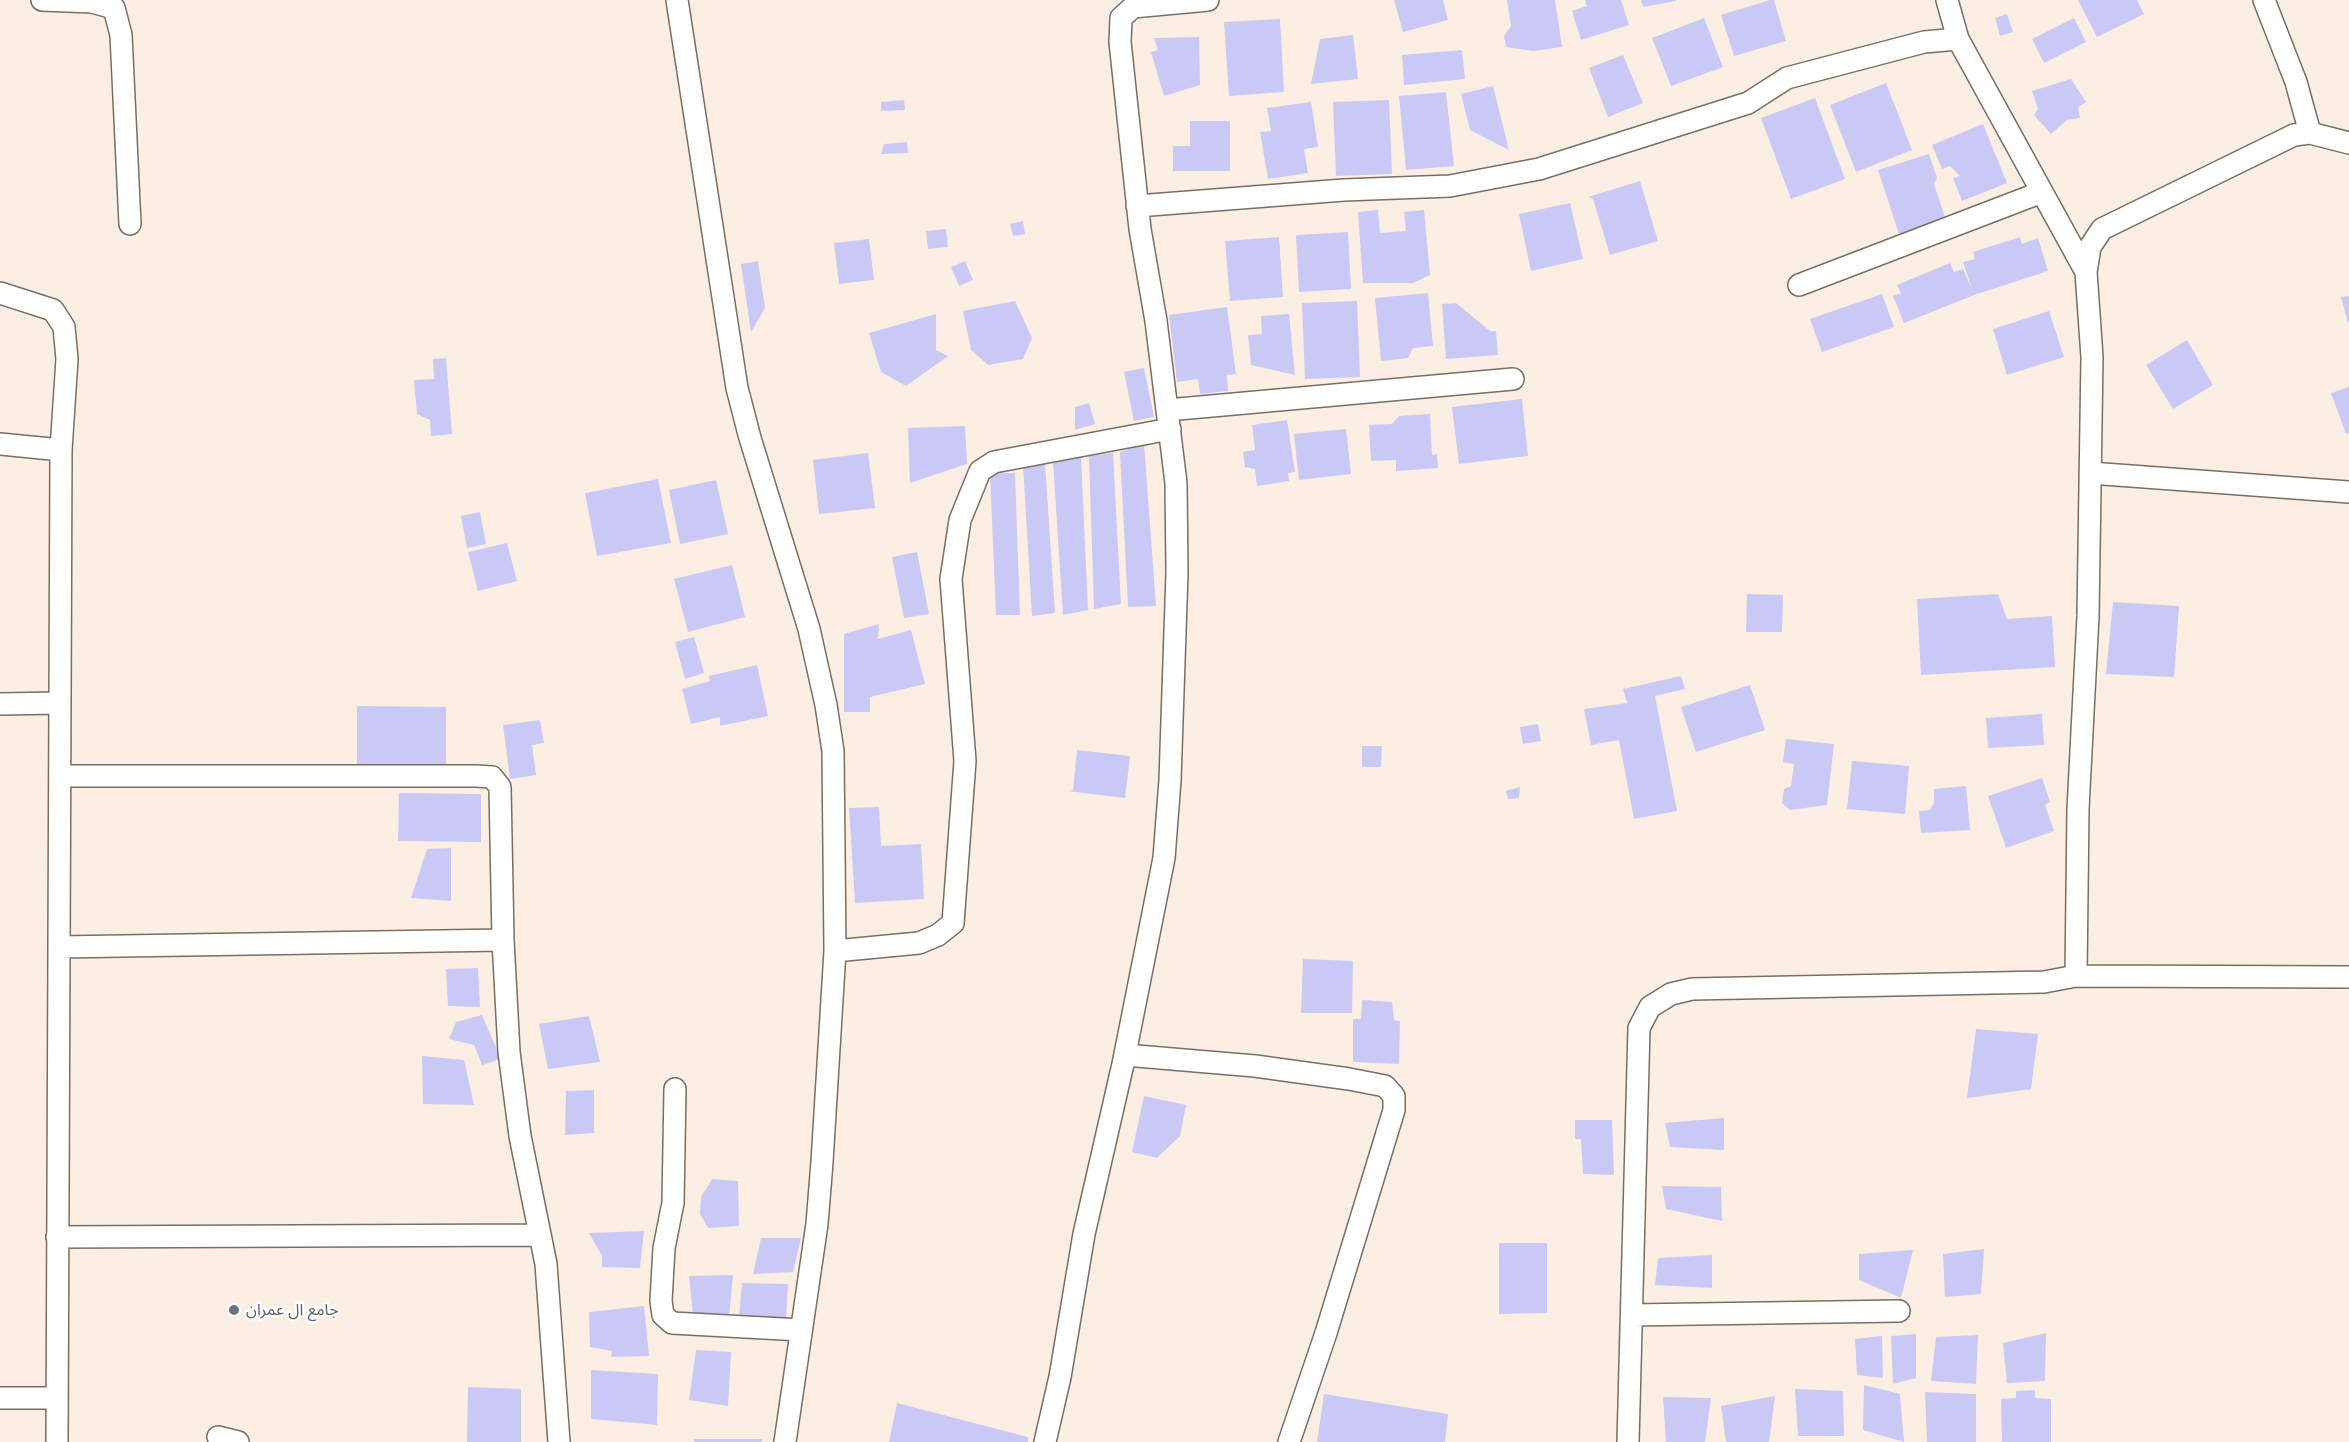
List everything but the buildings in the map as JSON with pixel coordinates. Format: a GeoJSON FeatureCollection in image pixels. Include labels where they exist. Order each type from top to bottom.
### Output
{"type":"FeatureCollection","features":[{"type":"Feature","properties":{"kind":"street"},"geometry":{"type":"LineString","coordinates":[[42,0],[92,2],[114,8],[121,35],[130,224]]}},
{"type":"Feature","properties":{"kind":"street"},"geometry":{"type":"LineString","coordinates":[[677,0],[737,388],[750,438],[809,629],[826,705],[832,751],[835,951],[817,1224],[785,1442]]}},
{"type":"Feature","properties":{"kind":"street"},"geometry":{"type":"LineString","coordinates":[[1045,1442],[1060,1377],[1084,1234],[1125,1055],[1164,858],[1170,791],[1177,573],[1176,483],[1137,206],[1120,42],[1121,18],[1133,7],[1208,0]]}},
{"type":"Feature","properties":{"kind":"street"},"geometry":{"type":"LineString","coordinates":[[1947,0],[1958,39],[2086,272]]}},
{"type":"Feature","properties":{"kind":"street"},"geometry":{"type":"LineString","coordinates":[[2264,0],[2299,90],[2310,133]]}},
{"type":"Feature","properties":{"kind":"street"},"geometry":{"type":"LineString","coordinates":[[1137,206],[1344,190],[1450,186],[1539,169],[1748,103],[1787,78],[1924,42],[1958,39]]}},
{"type":"Feature","properties":{"kind":"street"},"geometry":{"type":"LineString","coordinates":[[2076,976],[2078,809],[2088,616],[2092,357],[2086,272],[2090,247],[2102,229],[2294,135],[2310,133],[2349,143]]}},
{"type":"Feature","properties":{"kind":"street"},"geometry":{"type":"LineString","coordinates":[[1798,285],[2042,192]]}},
{"type":"Feature","properties":{"kind":"street"},"geometry":{"type":"LineString","coordinates":[[0,293],[53,310],[64,327],[66,359],[61,450],[57,1442]]}},
{"type":"Feature","properties":{"kind":"street"},"geometry":{"type":"LineString","coordinates":[[835,951],[919,943],[938,935],[953,923],[965,761],[951,579],[960,520],[980,471],[994,462],[1168,420],[1513,379]]}},
{"type":"Feature","properties":{"kind":"street"},"geometry":{"type":"LineString","coordinates":[[0,444],[61,450]]}},
{"type":"Feature","properties":{"kind":"street"},"geometry":{"type":"LineString","coordinates":[[2090,473],[2344,489]]}},
{"type":"Feature","properties":{"kind":"street"},"geometry":{"type":"LineString","coordinates":[[0,704],[60,703]]}},
{"type":"Feature","properties":{"kind":"street"},"geometry":{"type":"LineString","coordinates":[[60,776],[492,777],[500,787],[503,940],[509,1052],[520,1136],[540,1235],[549,1295],[560,1442]]}},
{"type":"Feature","properties":{"kind":"street"},"geometry":{"type":"LineString","coordinates":[[59,947],[503,940]]}},
{"type":"Feature","properties":{"kind":"street"},"geometry":{"type":"LineString","coordinates":[[1628,1442],[1639,1028],[1650,1007],[1671,994],[1692,989],[2044,982],[2076,976],[2349,977]]}},
{"type":"Feature","properties":{"kind":"street"},"geometry":{"type":"LineString","coordinates":[[1125,1055],[1255,1066],[1349,1079],[1385,1086],[1394,1096],[1394,1110],[1336,1300],[1289,1442]]}},
{"type":"Feature","properties":{"kind":"street"},"geometry":{"type":"LineString","coordinates":[[675,1089],[673,1203],[664,1248],[661,1301],[663,1315],[672,1323],[801,1330]]}},
{"type":"Feature","properties":{"kind":"street"},"geometry":{"type":"LineString","coordinates":[[57,1237],[540,1235]]}},
{"type":"Feature","properties":{"kind":"street"},"geometry":{"type":"LineString","coordinates":[[1632,1315],[1899,1311]]}},
{"type":"Feature","properties":{"kind":"street"},"geometry":{"type":"LineString","coordinates":[[0,1398],[57,1398]]}},
{"type":"Feature","properties":{"kind":"place","name":"جامع ال عمران"},"geometry":{"type":"Point","coordinates":[234,1310]}}]}
